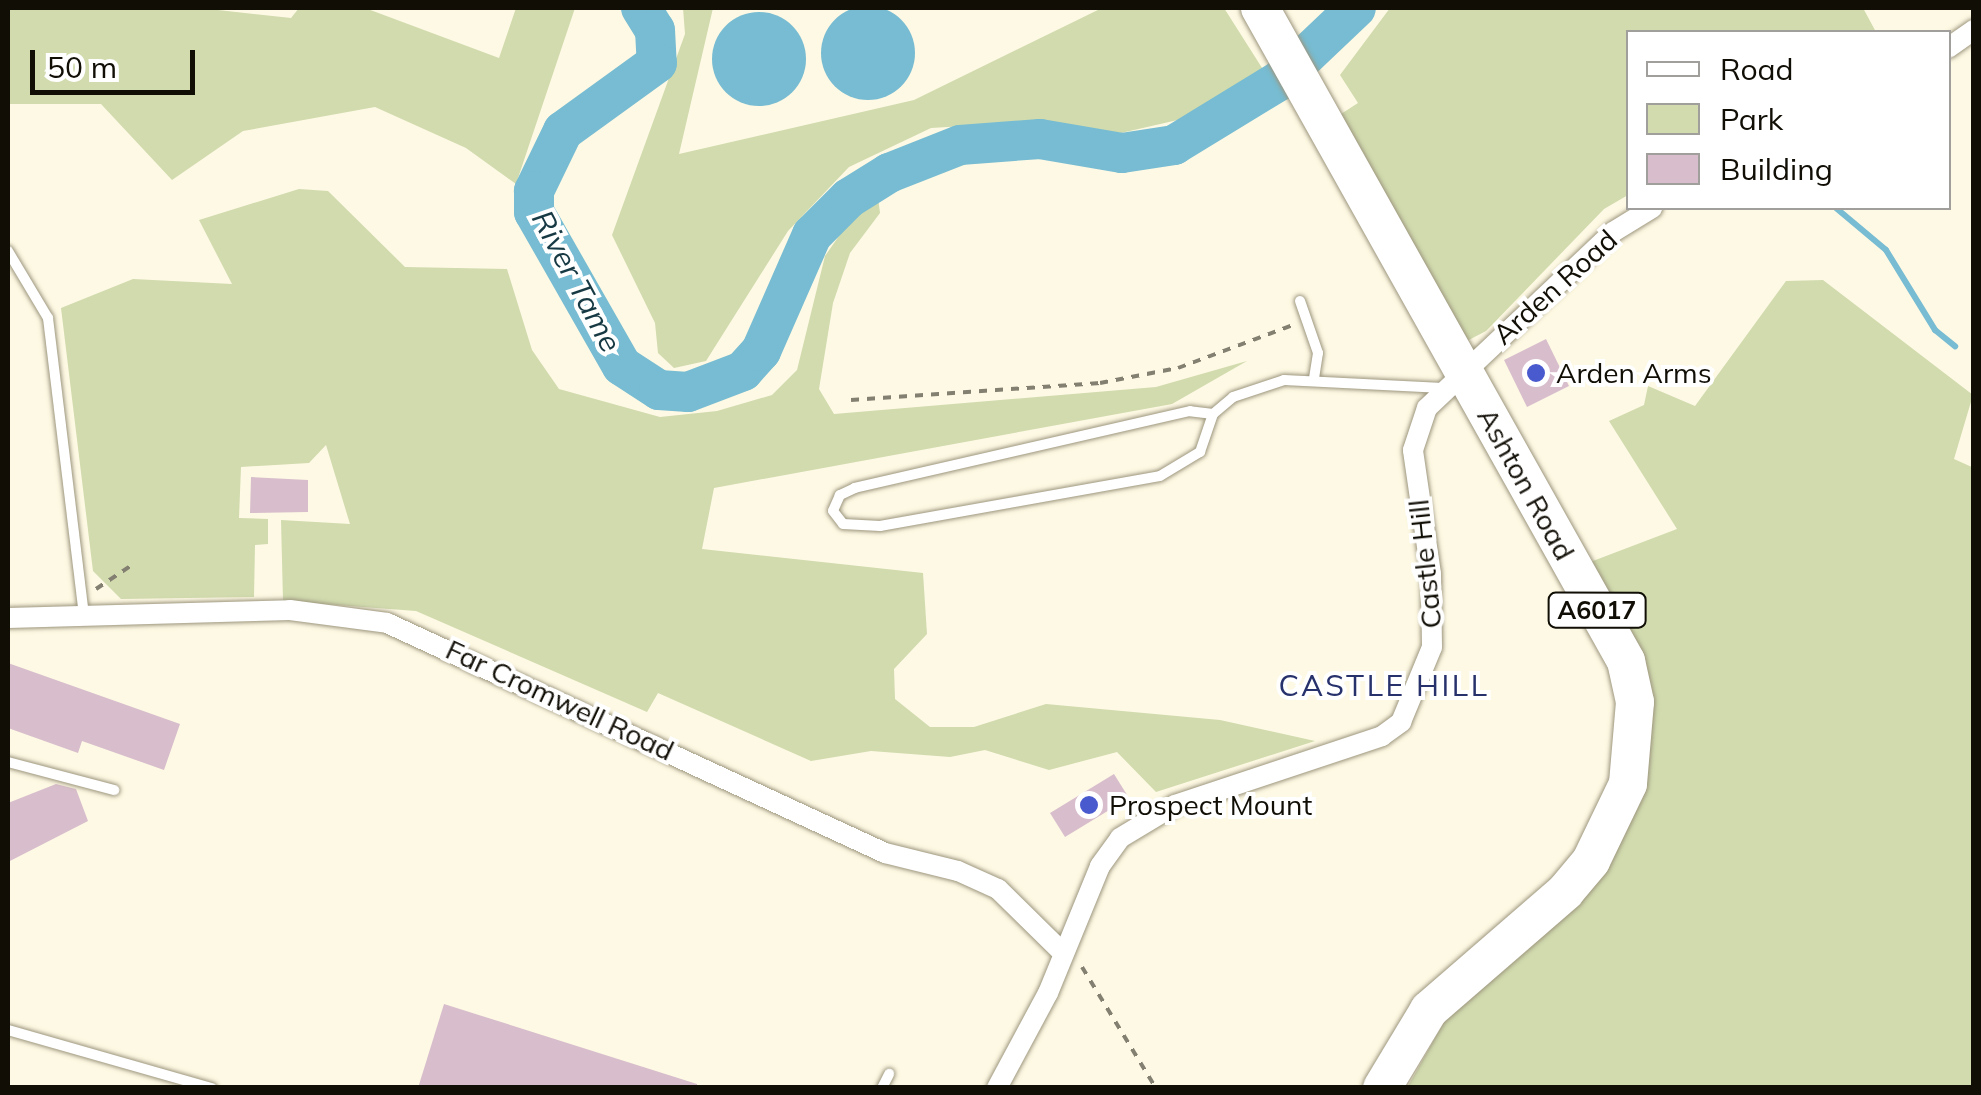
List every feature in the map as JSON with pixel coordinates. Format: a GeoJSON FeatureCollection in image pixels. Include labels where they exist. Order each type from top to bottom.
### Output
{"type":"FeatureCollection","features":[{"type":"Feature","properties":{"kind":"highway","name":"Ashton Road"},"geometry":{"type":"LineString","coordinates":[[1260,8],[1314,105],[1453,380],[1626,661],[1635,744],[1628,784],[1590,860],[1565,892],[1430,1010],[1382,1088]]}},
{"type":"Feature","properties":{"kind":"street"},"geometry":{"type":"LineString","coordinates":[[1951,46],[1974,30]]}},
{"type":"Feature","properties":{"kind":"street","name":"Arden Road"},"geometry":{"type":"LineString","coordinates":[[1453,380],[1612,232],[1649,210]]}},
{"type":"Feature","properties":{"kind":"street","name":"Castle Hill"},"geometry":{"type":"LineString","coordinates":[[997,1088],[1048,994],[1100,866],[1120,838],[1175,805],[1382,736],[1401,722],[1432,647],[1434,612],[1413,450],[1427,408],[1453,380]]}},
{"type":"Feature","properties":{"kind":"street","name":"Far Cromwell Road"},"geometry":{"type":"LineString","coordinates":[[8,618],[290,610],[387,623],[885,853],[958,871],[998,889],[1062,952]]}},
{"type":"Feature","properties":{"kind":"lane"},"geometry":{"type":"LineString","coordinates":[[8,252],[48,318],[84,617]]}},
{"type":"Feature","properties":{"kind":"lane"},"geometry":{"type":"LineString","coordinates":[[1300,300],[1318,352],[1314,378]]}},
{"type":"Feature","properties":{"kind":"lane"},"geometry":{"type":"LineString","coordinates":[[1212,414],[1200,452],[1160,476],[880,526],[843,524],[832,511],[840,495],[855,488],[1190,412],[1212,414],[1258,387],[1314,378],[1453,380]]}},
{"type":"Feature","properties":{"kind":"lane"},"geometry":{"type":"LineString","coordinates":[[8,762],[114,790]]}},
{"type":"Feature","properties":{"kind":"lane"},"geometry":{"type":"LineString","coordinates":[[8,1030],[212,1088]]}},
{"type":"Feature","properties":{"kind":"lane"},"geometry":{"type":"LineString","coordinates":[[882,1088],[889,1074]]}},
{"type":"Feature","properties":{"kind":"path"},"geometry":{"type":"LineString","coordinates":[[851,400],[1100,383],[1178,368],[1307,320]]}},
{"type":"Feature","properties":{"kind":"path"},"geometry":{"type":"LineString","coordinates":[[81,592],[107,586],[135,563]]}},
{"type":"Feature","properties":{"kind":"path"},"geometry":{"type":"LineString","coordinates":[[1062,952],[1084,968],[1156,1088]]}},
{"type":"Feature","properties":{"kind":"green space"},"geometry":{"type":"Polygon","coordinates":[[[8,8],[200,8],[291,18],[299,8],[365,8],[499,58],[516,8],[575,8],[516,184],[466,148],[375,107],[243,131],[172,180],[101,104],[8,104],[8,8]]]}},
{"type":"Feature","properties":{"kind":"green space"},"geometry":{"type":"Polygon","coordinates":[[[683,8],[713,8],[679,154],[914,100],[1102,8],[1224,8],[1264,71],[1182,119],[1121,133],[1029,122],[931,128],[849,167],[788,231],[706,361],[674,368],[658,353],[655,323],[612,235],[685,34],[683,8]]]}},
{"type":"Feature","properties":{"kind":"green space"},"geometry":{"type":"Polygon","coordinates":[[[1390,8],[1863,8],[1875,30],[1626,30],[1626,196],[1604,209],[1486,331],[1463,343],[1341,114],[1358,103],[1340,75],[1390,8]]]}},
{"type":"Feature","properties":{"kind":"green space"},"geometry":{"type":"Polygon","coordinates":[[[299,189],[328,191],[405,267],[507,269],[532,350],[559,389],[660,417],[717,411],[772,395],[797,370],[825,256],[855,213],[878,197],[880,213],[850,253],[833,303],[819,389],[834,414],[1156,387],[1247,361],[1172,404],[714,488],[702,549],[923,573],[927,634],[894,669],[895,699],[930,727],[974,727],[1046,704],[1220,720],[1315,741],[1156,792],[1117,752],[1049,770],[985,750],[950,757],[871,751],[811,761],[658,693],[647,712],[416,611],[283,601],[281,520],[350,524],[326,445],[309,463],[241,467],[239,518],[268,519],[268,544],[255,545],[254,597],[121,599],[93,571],[61,308],[133,279],[232,284],[199,220],[299,189]]]}},
{"type":"Feature","properties":{"kind":"green space"},"geometry":{"type":"Polygon","coordinates":[[[1823,280],[1973,395],[1954,459],[1974,468],[1973,1087],[1407,1088],[1454,1004],[1604,875],[1642,783],[1585,564],[1677,529],[1609,421],[1644,405],[1648,386],[1695,406],[1786,281],[1823,280]]]}},
{"type":"Feature","properties":{"kind":"water"},"geometry":{"type":"Polygon","coordinates":[[[868,6],[886,9],[901,20],[912,35],[912,71],[901,86],[886,97],[868,100],[850,97],[835,86],[824,71],[821,53],[824,35],[835,20],[850,9],[868,6]]]}},
{"type":"Feature","properties":{"kind":"water"},"geometry":{"type":"Polygon","coordinates":[[[759,12],[777,16],[792,26],[802,41],[806,59],[802,77],[792,92],[777,102],[759,106],[741,102],[726,92],[716,77],[712,59],[716,41],[726,26],[741,16],[759,12]]]}},
{"type":"Feature","properties":{"kind":"building","name":"Arden Arms"},"geometry":{"type":"Polygon","coordinates":[[[1546,339],[1569,386],[1527,407],[1504,360],[1546,339]]]}},
{"type":"Feature","properties":{"kind":"building"},"geometry":{"type":"Polygon","coordinates":[[[251,477],[308,480],[308,512],[250,513],[251,477]]]}},
{"type":"Feature","properties":{"kind":"building"},"geometry":{"type":"Polygon","coordinates":[[[8,663],[180,724],[164,770],[82,741],[78,753],[8,728],[8,663]]]}},
{"type":"Feature","properties":{"kind":"building","name":"Prospect Mount"},"geometry":{"type":"Polygon","coordinates":[[[1114,774],[1129,798],[1065,837],[1050,813],[1114,774]]]}},
{"type":"Feature","properties":{"kind":"building"},"geometry":{"type":"Polygon","coordinates":[[[56,784],[76,789],[88,821],[8,862],[8,803],[56,784]]]}},
{"type":"Feature","properties":{"kind":"building"},"geometry":{"type":"Polygon","coordinates":[[[444,1004],[697,1084],[697,1088],[418,1088],[444,1004]]]}},
{"type":"Feature","properties":{"kind":"waterway","name":"River Tame"},"geometry":{"type":"LineString","coordinates":[[641,8],[655,30],[657,63],[563,131],[534,191],[534,212],[622,366],[659,390],[688,392],[743,371],[761,351],[812,235],[849,198],[889,173],[960,145],[1040,139],[1122,153],[1174,145],[1279,81],[1356,8]]}},
{"type":"Feature","properties":{"kind":"waterway"},"geometry":{"type":"LineString","coordinates":[[1838,210],[1886,250],[1935,330],[1955,346]]}},
{"type":"Feature","properties":{"kind":"place","name":"Arden Arms"},"geometry":{"type":"Point","coordinates":[1536,373]}},
{"type":"Feature","properties":{"kind":"place","name":"Prospect Mount"},"geometry":{"type":"Point","coordinates":[1089,805]}},
{"type":"Feature","properties":{"kind":"district","name":"CASTLE HILL"},"geometry":{"type":"Point","coordinates":[1384,685]}}]}
